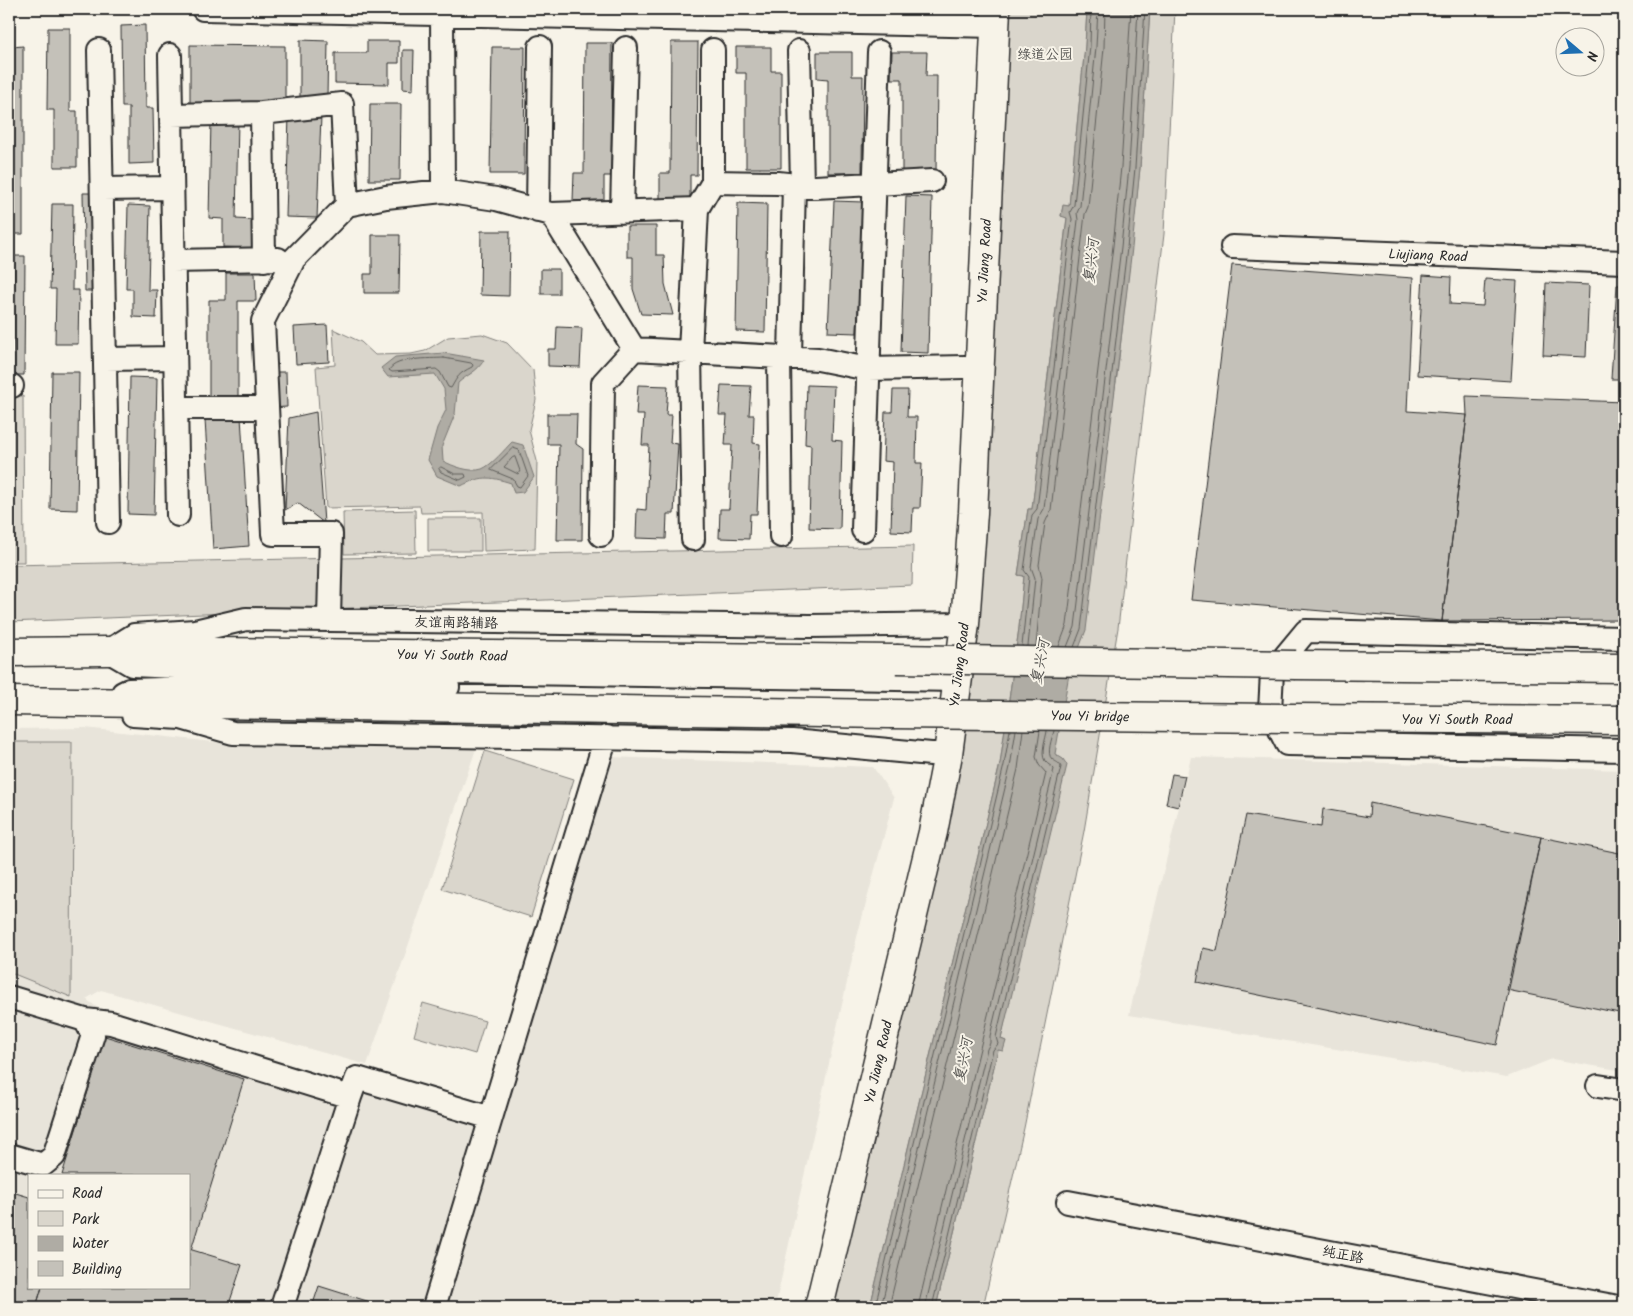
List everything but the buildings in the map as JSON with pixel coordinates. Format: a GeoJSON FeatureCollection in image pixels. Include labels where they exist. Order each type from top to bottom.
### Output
{"type":"FeatureCollection","features":[{"type":"Feature","properties":{"kind":"main road","name":"Yu Jiang Road"},"geometry":{"type":"LineString","coordinates":[[957,624],[957,527],[964,367],[988,17]]}},
{"type":"Feature","properties":{"kind":"main road","name":"Yu Jiang Road"},"geometry":{"type":"LineString","coordinates":[[819,1307],[932,832],[939,754],[973,513],[988,17]]}},
{"type":"Feature","properties":{"kind":"main road","name":"You Yi South Road"},"geometry":{"type":"LineString","coordinates":[[9,652],[108,651],[1624,668]]}},
{"type":"Feature","properties":{"kind":"main road"},"geometry":{"type":"LineString","coordinates":[[9,701],[102,704]]}},
{"type":"Feature","properties":{"kind":"main road","name":"You Yi bridge"},"geometry":{"type":"LineString","coordinates":[[102,704],[1289,718]]}},
{"type":"Feature","properties":{"kind":"main road","name":"You Yi South Road"},"geometry":{"type":"LineString","coordinates":[[1289,718],[1624,720]]}},
{"type":"Feature","properties":{"kind":"main road","name":"Yu Jiang Road"},"geometry":{"type":"LineString","coordinates":[[804,1307],[919,824],[939,754]]}},
{"type":"Feature","properties":{"kind":"street"},"geometry":{"type":"LineString","coordinates":[[203,9],[442,14],[988,17]]}},
{"type":"Feature","properties":{"kind":"street"},"geometry":{"type":"LineString","coordinates":[[442,14],[443,191]]}},
{"type":"Feature","properties":{"kind":"street"},"geometry":{"type":"LineString","coordinates":[[540,47],[545,213],[634,350]]}},
{"type":"Feature","properties":{"kind":"street"},"geometry":{"type":"LineString","coordinates":[[622,212],[626,48]]}},
{"type":"Feature","properties":{"kind":"street"},"geometry":{"type":"LineString","coordinates":[[100,50],[108,522]]}},
{"type":"Feature","properties":{"kind":"street"},"geometry":{"type":"LineString","coordinates":[[693,539],[690,352],[697,209],[713,182],[713,50]]}},
{"type":"Feature","properties":{"kind":"street"},"geometry":{"type":"LineString","coordinates":[[781,536],[784,357],[798,185],[799,51]]}},
{"type":"Feature","properties":{"kind":"street"},"geometry":{"type":"LineString","coordinates":[[863,530],[879,52]]}},
{"type":"Feature","properties":{"kind":"street"},"geometry":{"type":"LineString","coordinates":[[170,55],[178,515]]}},
{"type":"Feature","properties":{"kind":"street"},"geometry":{"type":"LineString","coordinates":[[171,114],[262,113],[342,104],[347,205]]}},
{"type":"Feature","properties":{"kind":"street"},"geometry":{"type":"LineString","coordinates":[[262,113],[264,260]]}},
{"type":"Feature","properties":{"kind":"street"},"geometry":{"type":"LineString","coordinates":[[713,182],[778,183],[815,186],[932,181]]}},
{"type":"Feature","properties":{"kind":"street"},"geometry":{"type":"LineString","coordinates":[[102,189],[172,188]]}},
{"type":"Feature","properties":{"kind":"street"},"geometry":{"type":"LineString","coordinates":[[329,620],[331,534],[273,534],[263,321],[294,259],[347,205],[386,197],[443,191],[496,199],[545,213],[697,209]]}},
{"type":"Feature","properties":{"kind":"street","name":"Liujiang Road"},"geometry":{"type":"LineString","coordinates":[[1232,248],[1624,262]]}},
{"type":"Feature","properties":{"kind":"street"},"geometry":{"type":"LineString","coordinates":[[174,261],[294,259]]}},
{"type":"Feature","properties":{"kind":"street"},"geometry":{"type":"LineString","coordinates":[[601,535],[603,383],[634,350],[818,359],[868,369],[964,367]]}},
{"type":"Feature","properties":{"kind":"street"},"geometry":{"type":"LineString","coordinates":[[105,359],[175,358]]}},
{"type":"Feature","properties":{"kind":"street"},"geometry":{"type":"LineString","coordinates":[[176,408],[266,408]]}},
{"type":"Feature","properties":{"kind":"street","name":"友谊南路辅路"},"geometry":{"type":"LineString","coordinates":[[108,651],[134,635],[195,631],[246,619],[810,626],[957,624]]}},
{"type":"Feature","properties":{"kind":"street"},"geometry":{"type":"LineString","coordinates":[[1624,638],[1306,631],[1272,672],[1270,711],[1287,744],[1624,750]]}},
{"type":"Feature","properties":{"kind":"street"},"geometry":{"type":"LineString","coordinates":[[108,651],[132,665],[197,668],[950,685]]}},
{"type":"Feature","properties":{"kind":"street"},"geometry":{"type":"LineString","coordinates":[[102,704],[129,690],[195,688],[950,685]]}},
{"type":"Feature","properties":{"kind":"street"},"geometry":{"type":"LineString","coordinates":[[102,704],[125,715],[182,718],[233,734],[606,737],[792,741],[939,754]]}},
{"type":"Feature","properties":{"kind":"street"},"geometry":{"type":"LineString","coordinates":[[434,1307],[606,737]]}},
{"type":"Feature","properties":{"kind":"street"},"geometry":{"type":"LineString","coordinates":[[9,997],[85,1020],[111,1023],[350,1097]]}},
{"type":"Feature","properties":{"kind":"street"},"geometry":{"type":"LineString","coordinates":[[9,1155],[43,1165],[54,1156],[93,1036],[85,1020]]}},
{"type":"Feature","properties":{"kind":"street"},"geometry":{"type":"LineString","coordinates":[[282,1307],[357,1078],[491,1118]]}},
{"type":"Feature","properties":{"kind":"street"},"geometry":{"type":"LineString","coordinates":[[1598,1086],[1624,1090]]}},
{"type":"Feature","properties":{"kind":"street","name":"纯正路"},"geometry":{"type":"LineString","coordinates":[[1068,1202],[1618,1307]]}},
{"type":"Feature","properties":{"kind":"shaded area"},"geometry":{"type":"Polygon","coordinates":[[[85,728],[259,747],[477,746],[367,1065],[101,990],[86,999],[99,1009],[496,1129],[610,757],[873,767],[894,798],[857,937],[775,1307],[9,1307],[9,729],[85,728]]]}},
{"type":"Feature","properties":{"kind":"shaded area"},"geometry":{"type":"Polygon","coordinates":[[[1191,757],[1624,770],[1624,1071],[1552,1059],[1507,1077],[1129,1015],[1191,757]]]}},
{"type":"Feature","properties":{"kind":"green space","name":"绿道公园"},"geometry":{"type":"Polygon","coordinates":[[[1006,9],[1087,9],[1069,206],[1063,206],[1061,216],[1067,217],[1032,509],[1028,509],[1018,575],[1024,576],[1019,628],[1000,764],[870,1307],[830,1307],[916,965],[952,804],[979,621],[997,304],[1006,9]]]}},
{"type":"Feature","properties":{"kind":"green space"},"geometry":{"type":"Polygon","coordinates":[[[1150,9],[1175,9],[1164,234],[1118,628],[1084,831],[1024,1128],[983,1307],[936,1307],[998,1050],[1006,1041],[1001,1039],[1062,759],[1054,755],[1117,376],[1140,168],[1150,9]]]}},
{"type":"Feature","properties":{"kind":"green space"},"geometry":{"type":"Polygon","coordinates":[[[333,329],[361,342],[375,355],[411,354],[425,351],[448,337],[482,334],[507,343],[533,370],[536,400],[529,430],[537,461],[535,549],[484,551],[483,512],[421,513],[420,506],[326,508],[316,367],[335,365],[333,329]]]}},
{"type":"Feature","properties":{"kind":"green space"},"geometry":{"type":"Polygon","coordinates":[[[9,396],[23,396],[24,562],[9,562],[9,396]]]}},
{"type":"Feature","properties":{"kind":"green space"},"geometry":{"type":"Polygon","coordinates":[[[415,510],[416,553],[344,554],[343,512],[415,510]]]}},
{"type":"Feature","properties":{"kind":"green space"},"geometry":{"type":"Polygon","coordinates":[[[428,518],[481,518],[481,551],[428,551],[428,518]]]}},
{"type":"Feature","properties":{"kind":"green space"},"geometry":{"type":"Polygon","coordinates":[[[913,546],[912,585],[9,622],[9,565],[913,546]]]}},
{"type":"Feature","properties":{"kind":"green space"},"geometry":{"type":"Polygon","coordinates":[[[9,742],[72,742],[71,997],[9,972],[9,742]]]}},
{"type":"Feature","properties":{"kind":"green space"},"geometry":{"type":"Polygon","coordinates":[[[485,751],[574,779],[531,917],[442,889],[485,751]]]}},
{"type":"Feature","properties":{"kind":"green space"},"geometry":{"type":"Polygon","coordinates":[[[423,1003],[485,1021],[475,1054],[414,1036],[423,1003]]]}},
{"type":"Feature","properties":{"kind":"water","name":"复兴河"},"geometry":{"type":"Polygon","coordinates":[[[1087,9],[1150,9],[1140,168],[1132,248],[1086,630],[1069,674],[1055,754],[1063,759],[1067,765],[1001,1039],[1006,1041],[1003,1051],[998,1050],[936,1307],[870,1307],[1000,764],[1019,628],[1024,576],[1018,575],[1028,509],[1032,509],[1067,218],[1061,216],[1063,205],[1069,206],[1087,9]]]}},
{"type":"Feature","properties":{"kind":"water"},"geometry":{"type":"Polygon","coordinates":[[[444,353],[484,360],[475,370],[458,383],[455,414],[442,446],[443,461],[462,468],[482,469],[498,457],[512,442],[523,445],[534,477],[523,492],[514,493],[511,483],[497,479],[485,478],[474,480],[461,486],[437,476],[428,460],[437,428],[446,410],[444,389],[435,374],[388,377],[381,368],[395,357],[444,353]]]}}]}
